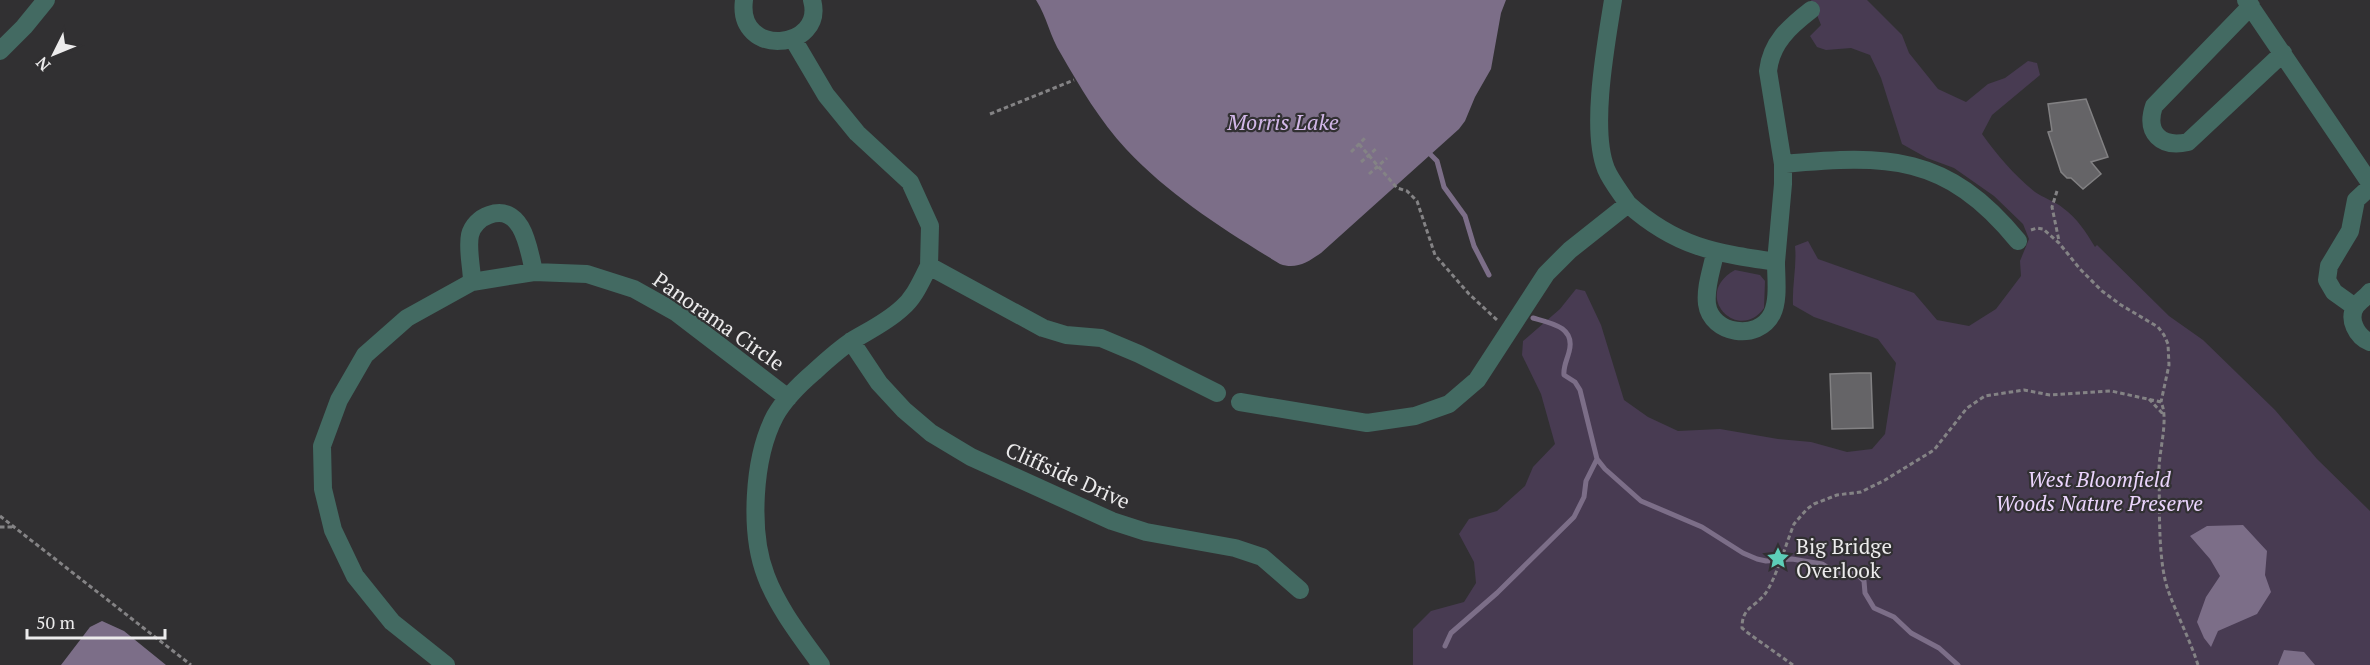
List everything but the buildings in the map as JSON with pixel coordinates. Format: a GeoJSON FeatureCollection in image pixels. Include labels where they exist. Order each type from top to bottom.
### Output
{"type":"FeatureCollection","features":[{"type":"Feature","properties":{"kind":"street"},"geometry":{"type":"LineString","coordinates":[[0,51],[46,0]]}},
{"type":"Feature","properties":{"kind":"street"},"geometry":{"type":"LineString","coordinates":[[744,0],[743,9],[746,22],[754,33],[766,40],[780,42],[794,39],[804,31],[812,19],[812,0]]}},
{"type":"Feature","properties":{"kind":"street"},"geometry":{"type":"LineString","coordinates":[[1613,0],[1602,96],[1600,140],[1606,169],[1628,204],[1648,223],[1672,236],[1715,253],[1776,262]]}},
{"type":"Feature","properties":{"kind":"street"},"geometry":{"type":"LineString","coordinates":[[2283,53],[2188,142],[2174,145],[2163,141],[2151,124],[2154,106],[2249,3],[2283,53],[2370,185],[2356,200],[2350,231],[2329,266],[2327,280],[2334,292],[2355,307]]}},
{"type":"Feature","properties":{"kind":"street"},"geometry":{"type":"LineString","coordinates":[[1715,253],[1707,288],[1707,304],[1710,314],[1717,323],[1731,330],[1744,332],[1757,328],[1772,313],[1784,184],[1768,71],[1769,60],[1781,36],[1811,10]]}},
{"type":"Feature","properties":{"kind":"street"},"geometry":{"type":"LineString","coordinates":[[794,39],[826,95],[857,133],[910,182],[930,226],[929,266],[915,293],[903,308],[875,328],[851,341],[813,372],[788,398],[770,428],[759,467],[755,508],[757,540],[765,576],[782,608],[821,665]]}},
{"type":"Feature","properties":{"kind":"street"},"geometry":{"type":"LineString","coordinates":[[1782,164],[1867,159],[1921,168],[1965,190],[1993,214],[2017,240]]}},
{"type":"Feature","properties":{"kind":"street"},"geometry":{"type":"LineString","coordinates":[[1240,402],[1367,423],[1415,416],[1449,404],[1478,380],[1546,274],[1592,232],[1628,204]]}},
{"type":"Feature","properties":{"kind":"street"},"geometry":{"type":"LineString","coordinates":[[472,282],[470,235],[475,225],[483,217],[493,214],[504,214],[514,218],[521,226],[534,272]]}},
{"type":"Feature","properties":{"kind":"street"},"geometry":{"type":"LineString","coordinates":[[929,266],[1044,328],[1066,334],[1101,338],[1139,354],[1217,393]]}},
{"type":"Feature","properties":{"kind":"street","name":"Panorama Circle"},"geometry":{"type":"LineString","coordinates":[[446,665],[392,622],[355,576],[333,530],[323,489],[322,446],[339,400],[365,356],[406,318],[472,282],[534,272],[587,274],[634,289],[676,313],[788,398]]}},
{"type":"Feature","properties":{"kind":"street"},"geometry":{"type":"LineString","coordinates":[[2370,292],[2355,307],[2353,322],[2358,332],[2370,342]]}},
{"type":"Feature","properties":{"kind":"street","name":"Cliffside Drive"},"geometry":{"type":"LineString","coordinates":[[851,341],[879,383],[904,410],[931,433],[971,457],[1112,521],[1146,532],[1235,548],[1262,557],[1300,590]]}},
{"type":"Feature","properties":{"kind":"path"},"geometry":{"type":"LineString","coordinates":[[990,114],[1074,80]]}},
{"type":"Feature","properties":{"kind":"path"},"geometry":{"type":"LineString","coordinates":[[1351,152],[1366,137]]}},
{"type":"Feature","properties":{"kind":"path"},"geometry":{"type":"LineString","coordinates":[[1359,144],[1397,188],[1407,191],[1417,201],[1435,255],[1441,263],[1469,294],[1509,330]]}},
{"type":"Feature","properties":{"kind":"path"},"geometry":{"type":"LineString","coordinates":[[1361,162],[1377,148]]}},
{"type":"Feature","properties":{"kind":"path"},"geometry":{"type":"LineString","coordinates":[[1369,174],[1386,158]]}},
{"type":"Feature","properties":{"kind":"path"},"geometry":{"type":"LineString","coordinates":[[2057,191],[2052,207],[2059,243]]}},
{"type":"Feature","properties":{"kind":"path"},"geometry":{"type":"LineString","coordinates":[[2017,240],[2037,228],[2043,229],[2059,243],[2102,291],[2121,306],[2158,327],[2168,344],[2169,365],[2161,402],[2164,415],[2159,459],[2160,523],[2164,571],[2168,591],[2198,665]]}},
{"type":"Feature","properties":{"kind":"path"},"geometry":{"type":"LineString","coordinates":[[1793,665],[1742,628],[1744,613],[1767,592],[1794,524],[1806,508],[1837,495],[1861,492],[1926,455],[1940,443],[1967,408],[1985,396],[2024,390],[2050,395],[2111,391],[2161,402]]}},
{"type":"Feature","properties":{"kind":"path"},"geometry":{"type":"LineString","coordinates":[[2148,399],[2164,415]]}},
{"type":"Feature","properties":{"kind":"path"},"geometry":{"type":"LineString","coordinates":[[0,516],[191,665]]}},
{"type":"Feature","properties":{"kind":"path"},"geometry":{"type":"LineString","coordinates":[[0,527],[15,527]]}},
{"type":"Feature","properties":{"kind":"green space","name":"West Bloomfield Woods Nature Preserve"},"geometry":{"type":"Polygon","coordinates":[[[1811,0],[1867,0],[1902,35],[1909,53],[1938,89],[1966,102],[1988,84],[2005,78],[2028,61],[2037,63],[2040,75],[1992,115],[1982,134],[2020,179],[2035,192],[2068,212],[2095,247],[2097,245],[2169,316],[2203,340],[2275,410],[2317,459],[2370,511],[2370,665],[1413,665],[1413,629],[1431,611],[1464,602],[1476,583],[1474,562],[1459,534],[1469,519],[1497,511],[1525,486],[1533,467],[1555,444],[1541,394],[1522,355],[1523,341],[1560,309],[1576,289],[1585,291],[1601,325],[1624,400],[1648,417],[1678,431],[1720,429],[1811,442],[1847,452],[1872,449],[1885,434],[1896,363],[1878,339],[1814,317],[1793,305],[1795,246],[1808,241],[1818,259],[1914,293],[1937,320],[1969,326],[1996,309],[2021,276],[2020,261],[2029,239],[2023,224],[1994,196],[1954,168],[1927,158],[1902,144],[1881,78],[1870,55],[1851,48],[1826,50],[1817,47],[1810,36],[1821,25],[1811,0]]]}},
{"type":"Feature","properties":{"kind":"green space"},"geometry":{"type":"Polygon","coordinates":[[[1735,270],[1760,275],[1765,281],[1764,308],[1754,318],[1743,321],[1723,312],[1718,303],[1717,292],[1722,280],[1735,270]]]}},
{"type":"Feature","properties":{"kind":"water","name":"Morris Lake"},"geometry":{"type":"Polygon","coordinates":[[[1036,0],[1506,0],[1501,13],[1491,69],[1459,129],[1321,253],[1297,266],[1286,266],[1239,239],[1199,212],[1161,182],[1126,149],[1099,115],[1076,79],[1057,47],[1036,0]]]}},
{"type":"Feature","properties":{"kind":"water"},"geometry":{"type":"Polygon","coordinates":[[[2243,525],[2267,551],[2265,575],[2271,592],[2257,614],[2218,631],[2211,647],[2197,622],[2206,597],[2220,576],[2210,559],[2190,536],[2207,526],[2243,525]]]}},
{"type":"Feature","properties":{"kind":"water"},"geometry":{"type":"Polygon","coordinates":[[[102,621],[124,631],[166,665],[61,665],[90,627],[102,621]]]}},
{"type":"Feature","properties":{"kind":"water"},"geometry":{"type":"Polygon","coordinates":[[[2284,650],[2304,652],[2315,665],[2278,665],[2284,650]]]}},
{"type":"Feature","properties":{"kind":"waterway"},"geometry":{"type":"LineString","coordinates":[[1431,155],[1437,161],[1444,187],[1465,216],[1474,246],[1489,275]]}},
{"type":"Feature","properties":{"kind":"waterway"},"geometry":{"type":"LineString","coordinates":[[1533,318],[1554,324],[1569,337],[1569,352],[1564,375],[1575,382],[1580,390],[1597,459],[1641,501],[1702,527],[1743,553],[1757,559],[1766,561],[1792,559],[1822,564],[1835,572],[1857,574],[1864,581],[1865,593],[1874,608],[1894,617],[1911,633],[1939,648],[1958,665]]}},
{"type":"Feature","properties":{"kind":"waterway"},"geometry":{"type":"LineString","coordinates":[[1445,646],[1451,633],[1497,593],[1574,517],[1584,497],[1586,481],[1597,459]]}},
{"type":"Feature","properties":{"kind":"place","name":"Big Bridge Overlook"},"geometry":{"type":"Point","coordinates":[1778,558]}}]}
